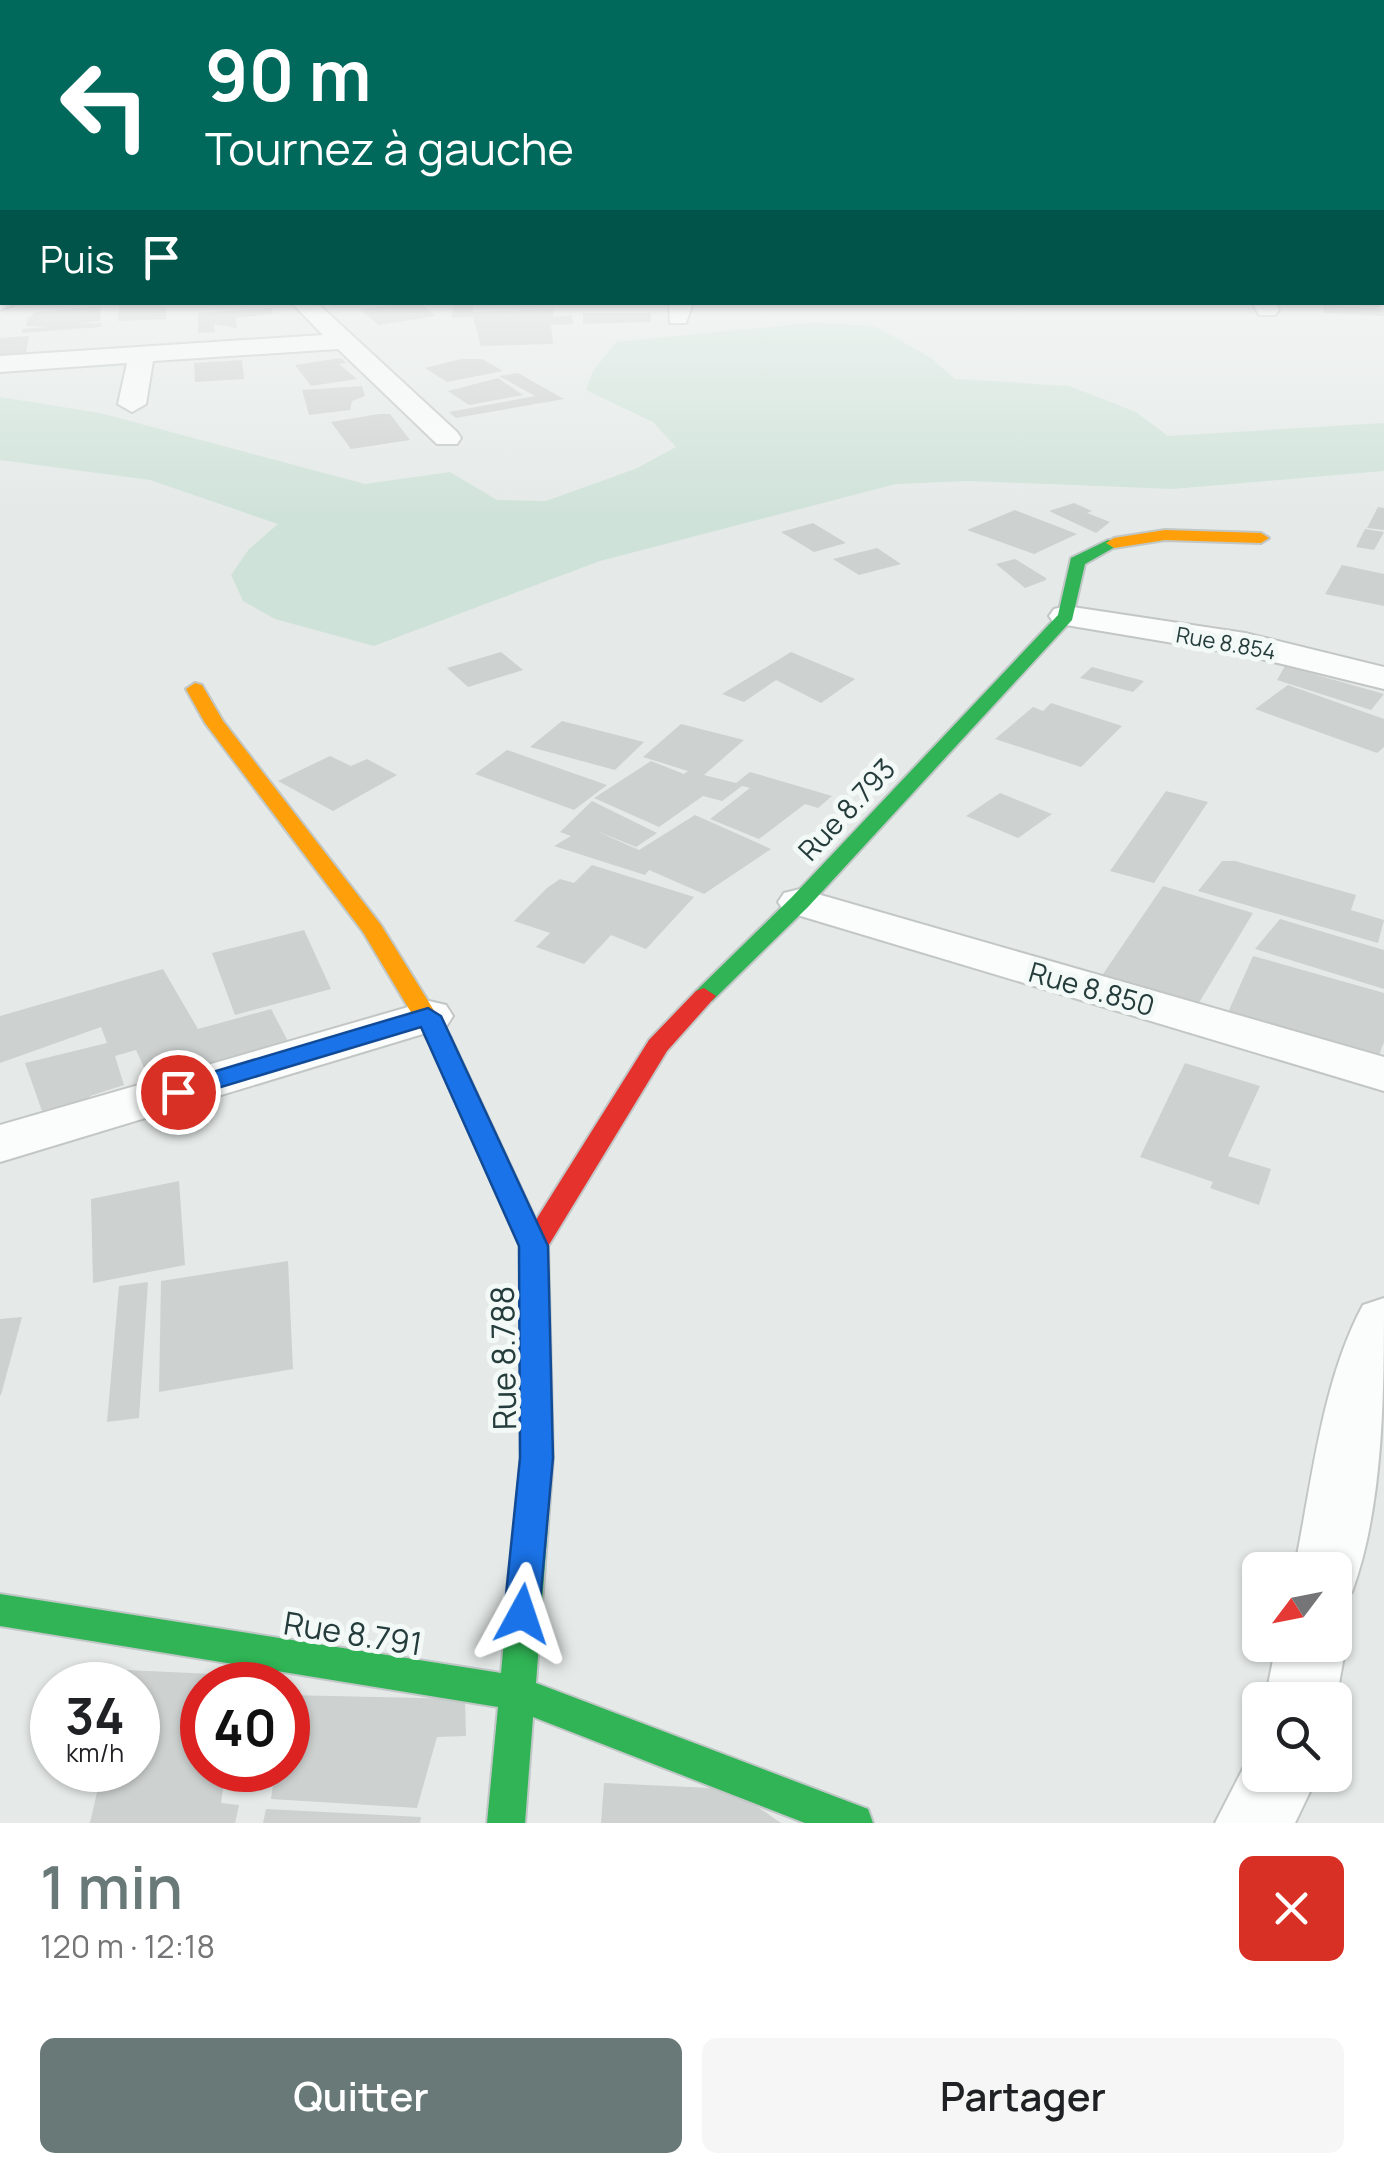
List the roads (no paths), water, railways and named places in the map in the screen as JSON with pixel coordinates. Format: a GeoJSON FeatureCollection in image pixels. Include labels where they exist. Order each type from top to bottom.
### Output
{"type":"FeatureCollection","features":[{"type":"Feature","properties":{"kind":"street"},"geometry":{"type":"LineString","coordinates":[[0,364],[271,346]]}},
{"type":"Feature","properties":{"kind":"street"},"geometry":{"type":"LineString","coordinates":[[350,346],[447,438]]}},
{"type":"Feature","properties":{"kind":"street"},"geometry":{"type":"LineString","coordinates":[[132,404],[141,355]]}},
{"type":"Feature","properties":{"kind":"street"},"geometry":{"type":"LineString","coordinates":[[1066,616],[1077,562],[1090,550],[1109,543],[1175,537],[1261,538]]}},
{"type":"Feature","properties":{"kind":"street","name":"Rue 8.854"},"geometry":{"type":"LineString","coordinates":[[1066,616],[1245,644],[1384,678]]}},
{"type":"Feature","properties":{"kind":"street","name":"Rue 8.793"},"geometry":{"type":"LineString","coordinates":[[534,1246],[658,1046],[800,902],[1066,616]]}},
{"type":"Feature","properties":{"kind":"street","name":"Rue 8.788"},"geometry":{"type":"LineString","coordinates":[[195,688],[215,724],[373,930],[428,1016],[534,1246],[536,1458],[506,1823]]}},
{"type":"Feature","properties":{"kind":"street","name":"Rue 8.850"},"geometry":{"type":"LineString","coordinates":[[800,902],[1384,1074]]}},
{"type":"Feature","properties":{"kind":"street"},"geometry":{"type":"LineString","coordinates":[[0,1144],[428,1016]]}},
{"type":"Feature","properties":{"kind":"street"},"geometry":{"type":"LineString","coordinates":[[1332,1552],[1362,1399],[1384,1321]]}},
{"type":"Feature","properties":{"kind":"street","name":"Rue 8.791"},"geometry":{"type":"LineString","coordinates":[[0,1610],[514,1692],[854,1823]]}},
{"type":"Feature","properties":{"kind":"street"},"geometry":{"type":"LineString","coordinates":[[1254,1823],[1271,1792]]}}]}
